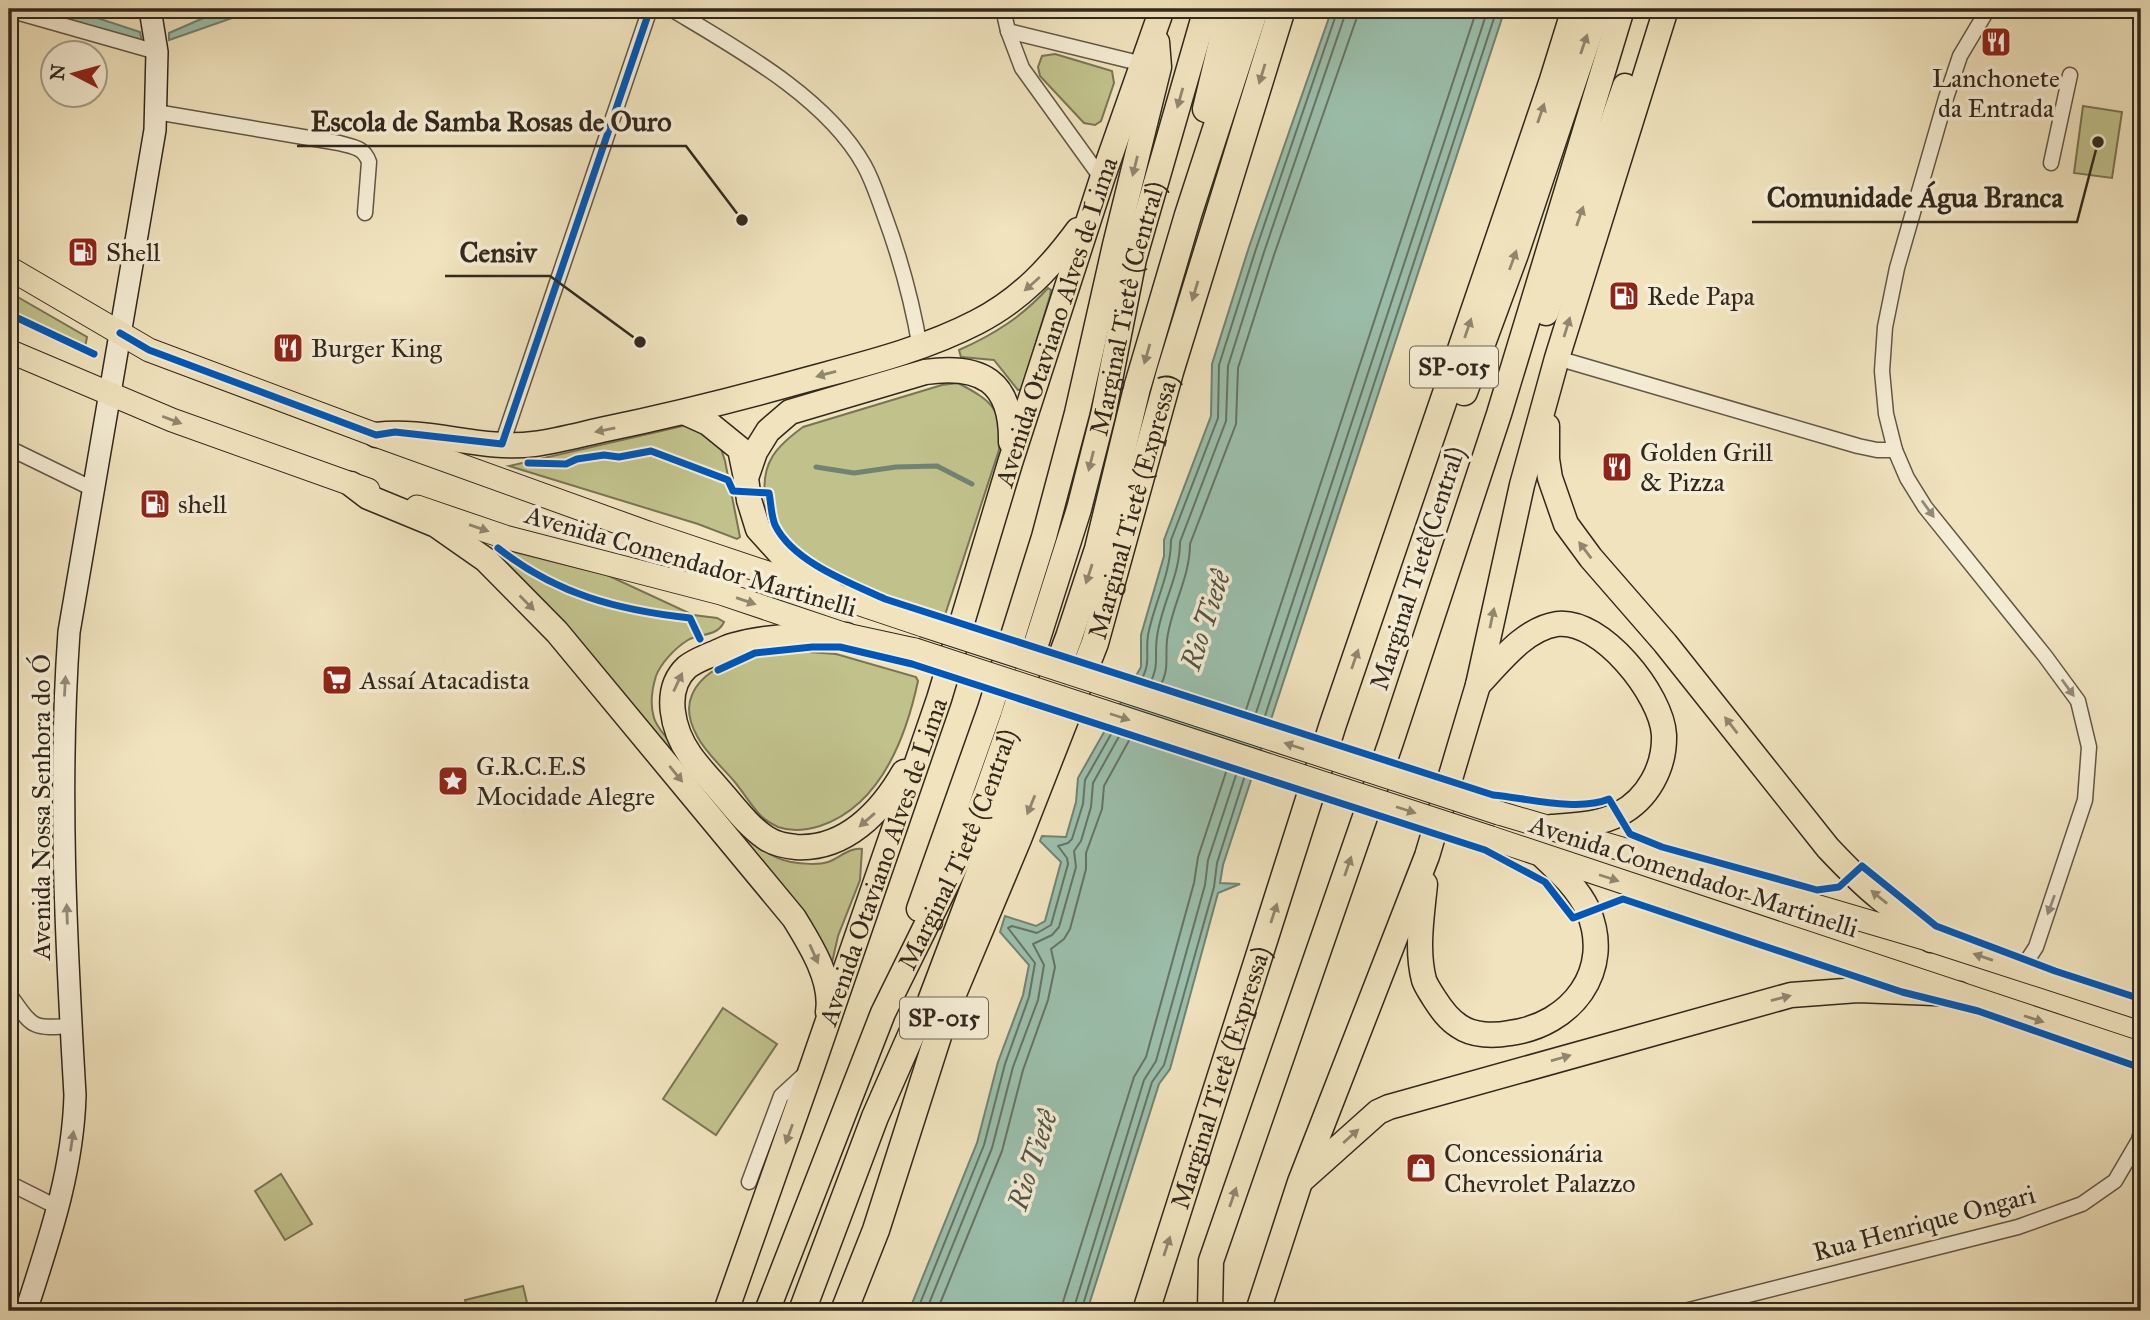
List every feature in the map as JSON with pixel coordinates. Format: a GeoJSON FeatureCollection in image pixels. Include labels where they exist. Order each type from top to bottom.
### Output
{"type":"FeatureCollection","features":[{"type":"Feature","properties":{"kind":"highway","name":"Marginal Tietê (Central)"},"geometry":{"type":"LineString","coordinates":[[767,1311],[883,1013],[956,865],[986,793],[1041,632],[1092,460],[1134,259],[1206,9]]}},
{"type":"Feature","properties":{"kind":"highway"},"geometry":{"type":"LineString","coordinates":[[1188,215],[1188,182],[1230,9]]}},
{"type":"Feature","properties":{"kind":"highway","name":"Marginal Tietê (Central)"},"geometry":{"type":"LineString","coordinates":[[927,1011],[1069,637],[1098,549],[1138,388],[1188,215],[1255,9]]}},
{"type":"Feature","properties":{"kind":"highway","name":"Marginal Tietê (Expressa)"},"geometry":{"type":"LineString","coordinates":[[846,1306],[876,1230],[947,1008],[1095,643],[1170,372],[1282,9]]}},
{"type":"Feature","properties":{"kind":"highway","name":"Marginal Tietê (Expressa)"},"geometry":{"type":"LineString","coordinates":[[1146,1311],[1334,724],[1575,9]]}},
{"type":"Feature","properties":{"kind":"highway"},"geometry":{"type":"LineString","coordinates":[[1416,478],[1452,425],[1515,254],[1597,9]]}},
{"type":"Feature","properties":{"kind":"highway"},"geometry":{"type":"LineString","coordinates":[[1499,414],[1622,9]]}},
{"type":"Feature","properties":{"kind":"highway"},"geometry":{"type":"LineString","coordinates":[[1499,414],[1521,385],[1631,68],[1666,9]]}},
{"type":"Feature","properties":{"kind":"highway"},"geometry":{"type":"LineString","coordinates":[[1258,1311],[1300,1182],[1427,856],[1478,685],[1521,485],[1557,358],[1666,9]]}},
{"type":"Feature","properties":{"kind":"highway"},"geometry":{"type":"LineString","coordinates":[[883,1013],[990,709],[1044,537],[1077,413],[1159,67],[1159,18]]}},
{"type":"Feature","properties":{"kind":"highway","name":"Avenida Otaviano Alves de Lima"},"geometry":{"type":"LineString","coordinates":[[726,1311],[939,699],[1010,463],[1102,179],[1159,18]]}},
{"type":"Feature","properties":{"kind":"highway"},"geometry":{"type":"LineString","coordinates":[[376,435],[395,432],[502,444],[532,444],[686,412],[920,348],[978,322],[1029,288],[1051,266],[1091,213]]}},
{"type":"Feature","properties":{"kind":"highway"},"geometry":{"type":"LineString","coordinates":[[746,478],[755,452],[768,432],[790,412],[925,372],[946,369],[976,374],[988,380],[1002,394],[1010,417],[1010,463]]}},
{"type":"Feature","properties":{"kind":"highway"},"geometry":{"type":"LineString","coordinates":[[1546,397],[1547,459],[1550,478],[1566,524],[1591,558],[1665,643],[1828,848],[1854,876],[1880,899],[1924,929],[1931,940]]}},
{"type":"Feature","properties":{"kind":"highway"},"geometry":{"type":"LineString","coordinates":[[686,412],[708,423],[740,449],[749,500],[758,530],[786,560],[833,594]]}},
{"type":"Feature","properties":{"kind":"highway","name":"Marginal Tietê(Central)"},"geometry":{"type":"LineString","coordinates":[[1211,1261],[1391,741],[1499,414]]}},
{"type":"Feature","properties":{"kind":"highway"},"geometry":{"type":"LineString","coordinates":[[351,484],[368,496],[436,526],[486,560],[557,632],[794,918],[816,957],[825,984],[829,1003],[825,1030]]}},
{"type":"Feature","properties":{"kind":"highway"},"geometry":{"type":"LineString","coordinates":[[1478,685],[1519,643],[1557,624],[1578,626],[1598,636],[1620,655],[1643,685],[1659,713],[1664,734],[1661,760],[1651,785],[1634,806],[1598,822],[1552,827]]}},
{"type":"Feature","properties":{"kind":"highway"},"geometry":{"type":"LineString","coordinates":[[846,635],[769,638],[733,645],[696,660],[684,670],[673,688],[672,712],[689,754],[743,818],[766,838],[782,845],[817,846],[835,842],[854,831],[876,811],[896,787],[939,699]]}},
{"type":"Feature","properties":{"kind":"highway"},"geometry":{"type":"LineString","coordinates":[[1427,856],[1420,941],[1424,982],[1442,1011],[1460,1027],[1476,1033],[1500,1035],[1537,1026],[1560,1015],[1578,998],[1590,972],[1595,951],[1588,912],[1566,878],[1544,857]]}},
{"type":"Feature","properties":{"kind":"highway"},"geometry":{"type":"LineString","coordinates":[[1300,1182],[1378,1112],[1403,1103],[1791,995],[1858,990],[1959,994]]}},
{"type":"Feature","properties":{"kind":"highway"},"geometry":{"type":"LineString","coordinates":[[802,1311],[875,1117],[912,1032],[927,1011]]}},
{"type":"Feature","properties":{"kind":"highway","name":"SP-015"},"geometry":{"type":"LineString","coordinates":[[846,1306],[870,1201],[927,1011]]}},
{"type":"Feature","properties":{"kind":"highway"},"geometry":{"type":"LineString","coordinates":[[1194,1311],[1211,1261]]}},
{"type":"Feature","properties":{"kind":"highway"},"geometry":{"type":"LineString","coordinates":[[1210,1311],[1211,1261]]}},
{"type":"Feature","properties":{"kind":"main road","name":"Avenida Nossa Senhora do Ó"},"geometry":{"type":"LineString","coordinates":[[26,1311],[59,1208],[74,1132],[75,1095],[64,815],[64,692],[69,632],[156,112],[157,52],[150,9]]}},
{"type":"Feature","properties":{"kind":"main road","name":"Avenida Comendador Martinelli"},"geometry":{"type":"LineString","coordinates":[[9,268],[149,350],[648,533],[1499,813],[1931,940],[2141,1008]]}},
{"type":"Feature","properties":{"kind":"main road","name":"Avenida Comendador Martinelli"},"geometry":{"type":"LineString","coordinates":[[9,351],[172,420],[505,537],[721,593],[846,635],[915,650],[2141,1054]]}},
{"type":"Feature","properties":{"kind":"street"},"geometry":{"type":"LineString","coordinates":[[502,444],[650,9]]}},
{"type":"Feature","properties":{"kind":"street"},"geometry":{"type":"LineString","coordinates":[[671,9],[770,71],[801,94],[832,122],[863,163],[875,187],[903,265],[920,348]]}},
{"type":"Feature","properties":{"kind":"street"},"geometry":{"type":"LineString","coordinates":[[1003,9],[1021,68],[1102,179]]}},
{"type":"Feature","properties":{"kind":"street"},"geometry":{"type":"LineString","coordinates":[[1988,9],[1960,56],[1897,268],[1885,327],[1882,371],[1886,414],[1895,450],[1907,478],[1925,507],[2078,701],[2089,747],[2085,800],[2036,947],[2021,970]]}},
{"type":"Feature","properties":{"kind":"street"},"geometry":{"type":"LineString","coordinates":[[9,10],[157,52]]}},
{"type":"Feature","properties":{"kind":"street"},"geometry":{"type":"LineString","coordinates":[[1008,30],[1143,64]]}},
{"type":"Feature","properties":{"kind":"street"},"geometry":{"type":"LineString","coordinates":[[2051,163],[2070,75]]}},
{"type":"Feature","properties":{"kind":"street"},"geometry":{"type":"LineString","coordinates":[[156,112],[360,148],[369,162],[365,213]]}},
{"type":"Feature","properties":{"kind":"street"},"geometry":{"type":"LineString","coordinates":[[1557,358],[1858,446],[1895,450]]}},
{"type":"Feature","properties":{"kind":"street"},"geometry":{"type":"LineString","coordinates":[[9,448],[93,489]]}},
{"type":"Feature","properties":{"kind":"street"},"geometry":{"type":"LineString","coordinates":[[9,994],[27,1019],[40,1028],[71,1026]]}},
{"type":"Feature","properties":{"kind":"street"},"geometry":{"type":"LineString","coordinates":[[749,1182],[781,1096],[812,1068]]}},
{"type":"Feature","properties":{"kind":"street","name":"Rua Henrique Ongari"},"geometry":{"type":"LineString","coordinates":[[1685,1311],[2018,1227],[2082,1204],[2115,1181],[2139,1140],[2141,1131]]}},
{"type":"Feature","properties":{"kind":"street"},"geometry":{"type":"LineString","coordinates":[[9,1183],[59,1208]]}},
{"type":"Feature","properties":{"kind":"shaded area"},"geometry":{"type":"Polygon","coordinates":[[[1055,54],[1112,71],[1114,83],[1101,121],[1095,125],[1084,123],[1040,76],[1038,67],[1042,56],[1055,54]]]}},
{"type":"Feature","properties":{"kind":"shaded area"},"geometry":{"type":"Polygon","coordinates":[[[2083,106],[2122,112],[2112,178],[2074,173],[2083,106]]]}},
{"type":"Feature","properties":{"kind":"shaded area"},"geometry":{"type":"Polygon","coordinates":[[[1048,288],[1051,290],[1050,296],[1022,389],[1018,390],[994,360],[961,357],[959,350],[1006,324],[1028,308],[1048,288]]]}},
{"type":"Feature","properties":{"kind":"shaded area"},"geometry":{"type":"Polygon","coordinates":[[[9,292],[87,337],[84,353],[9,316],[9,292]]]}},
{"type":"Feature","properties":{"kind":"shaded area"},"geometry":{"type":"Polygon","coordinates":[[[958,383],[980,396],[993,408],[1000,436],[999,450],[944,618],[844,582],[795,553],[777,537],[767,518],[764,485],[768,464],[778,448],[794,434],[803,427],[942,385],[958,383]]]}},
{"type":"Feature","properties":{"kind":"shaded area"},"geometry":{"type":"Polygon","coordinates":[[[687,425],[717,436],[725,461],[740,537],[737,539],[698,524],[509,466],[687,425]]]}},
{"type":"Feature","properties":{"kind":"shaded area"},"geometry":{"type":"Polygon","coordinates":[[[498,548],[607,575],[693,615],[717,618],[724,622],[713,632],[688,640],[665,661],[653,686],[654,718],[659,729],[708,795],[757,846],[774,856],[795,863],[810,864],[828,862],[853,850],[862,849],[860,880],[838,936],[829,976],[492,555],[498,548]]]}},
{"type":"Feature","properties":{"kind":"shaded area"},"geometry":{"type":"Polygon","coordinates":[[[767,649],[836,654],[916,677],[918,681],[906,724],[887,767],[859,803],[820,826],[789,830],[764,819],[704,748],[691,721],[690,700],[697,685],[705,677],[735,660],[767,649]]]}},
{"type":"Feature","properties":{"kind":"shaded area"},"geometry":{"type":"Polygon","coordinates":[[[723,1008],[777,1044],[716,1135],[663,1099],[723,1008]]]}},
{"type":"Feature","properties":{"kind":"shaded area"},"geometry":{"type":"Polygon","coordinates":[[[281,1174],[312,1224],[285,1240],[255,1191],[281,1174]]]}},
{"type":"Feature","properties":{"kind":"shaded area"},"geometry":{"type":"Polygon","coordinates":[[[523,1286],[529,1311],[468,1311],[465,1300],[523,1286]]]}},
{"type":"Feature","properties":{"kind":"water"},"geometry":{"type":"Polygon","coordinates":[[[26,9],[70,9],[140,32],[142,42],[26,9]]]}},
{"type":"Feature","properties":{"kind":"water"},"geometry":{"type":"Polygon","coordinates":[[[235,9],[258,9],[169,40],[169,33],[208,16],[235,9]]]}},
{"type":"Feature","properties":{"kind":"water","name":"Rio Tietê"},"geometry":{"type":"Polygon","coordinates":[[[1332,9],[1505,9],[1223,865],[1220,883],[1240,884],[1218,893],[1170,1069],[1159,1084],[1087,1311],[909,1311],[977,1143],[998,1062],[1023,995],[1029,965],[1000,932],[1005,916],[1036,926],[1045,921],[1061,862],[1040,841],[1042,836],[1066,837],[1076,802],[1078,778],[1141,667],[1141,635],[1164,556],[1164,540],[1211,416],[1212,364],[1249,247],[1332,9]]]}},
{"type":"Feature","properties":{"kind":"waterway"},"geometry":{"type":"LineString","coordinates":[[816,467],[854,473],[896,467],[937,466],[972,484]]}},
{"type":"Feature","properties":{"kind":"cycle path"},"geometry":{"type":"LineString","coordinates":[[120,333],[149,350],[376,435],[395,432],[502,444],[650,9]]}},
{"type":"Feature","properties":{"kind":"cycle path"},"geometry":{"type":"LineString","coordinates":[[9,314],[94,354]]}},
{"type":"Feature","properties":{"kind":"cycle path"},"geometry":{"type":"LineString","coordinates":[[528,463],[566,464],[577,459],[604,455],[619,457],[651,451],[728,480],[733,491],[769,493],[775,525],[795,550],[824,570],[885,599],[1493,795],[1567,804],[1596,803],[1609,799],[1630,834],[1662,847],[1817,890],[1839,887],[1862,866],[1936,926],[2055,971],[2141,999]]}},
{"type":"Feature","properties":{"kind":"cycle path"},"geometry":{"type":"LineString","coordinates":[[498,548],[542,577],[588,597],[637,610],[690,618],[700,639]]}},
{"type":"Feature","properties":{"kind":"cycle path"},"geometry":{"type":"LineString","coordinates":[[718,670],[755,653],[812,647],[840,647],[912,664],[1485,850],[1545,882],[1573,918],[1623,899],[1902,992],[1978,1011],[2141,1068]]}},
{"type":"Feature","properties":{"kind":"place","name":"Lanchonete da Entrada"},"geometry":{"type":"Point","coordinates":[1996,42]}},
{"type":"Feature","properties":{"kind":"place","name":"Comunidade Água Branca"},"geometry":{"type":"Point","coordinates":[2098,142]}},
{"type":"Feature","properties":{"kind":"place","name":"Escola de Samba Rosas de Ouro"},"geometry":{"type":"Point","coordinates":[742,220]}},
{"type":"Feature","properties":{"kind":"place","name":"Shell"},"geometry":{"type":"Point","coordinates":[83,252]}},
{"type":"Feature","properties":{"kind":"place","name":"Rede Papa"},"geometry":{"type":"Point","coordinates":[1624,296]}},
{"type":"Feature","properties":{"kind":"place","name":"Censiv"},"geometry":{"type":"Point","coordinates":[640,342]}},
{"type":"Feature","properties":{"kind":"place","name":"Burger King"},"geometry":{"type":"Point","coordinates":[288,348]}},
{"type":"Feature","properties":{"kind":"place","name":"Golden Grill & Pizza"},"geometry":{"type":"Point","coordinates":[1617,467]}},
{"type":"Feature","properties":{"kind":"place","name":"shell"},"geometry":{"type":"Point","coordinates":[155,504]}},
{"type":"Feature","properties":{"kind":"place","name":"Assaí Atacadista"},"geometry":{"type":"Point","coordinates":[337,680]}},
{"type":"Feature","properties":{"kind":"place","name":"G.R.C.E.S Mocidade Alegre"},"geometry":{"type":"Point","coordinates":[453,781]}},
{"type":"Feature","properties":{"kind":"place","name":"Concessionária Chevrolet Palazzo"},"geometry":{"type":"Point","coordinates":[1421,1168]}}]}
